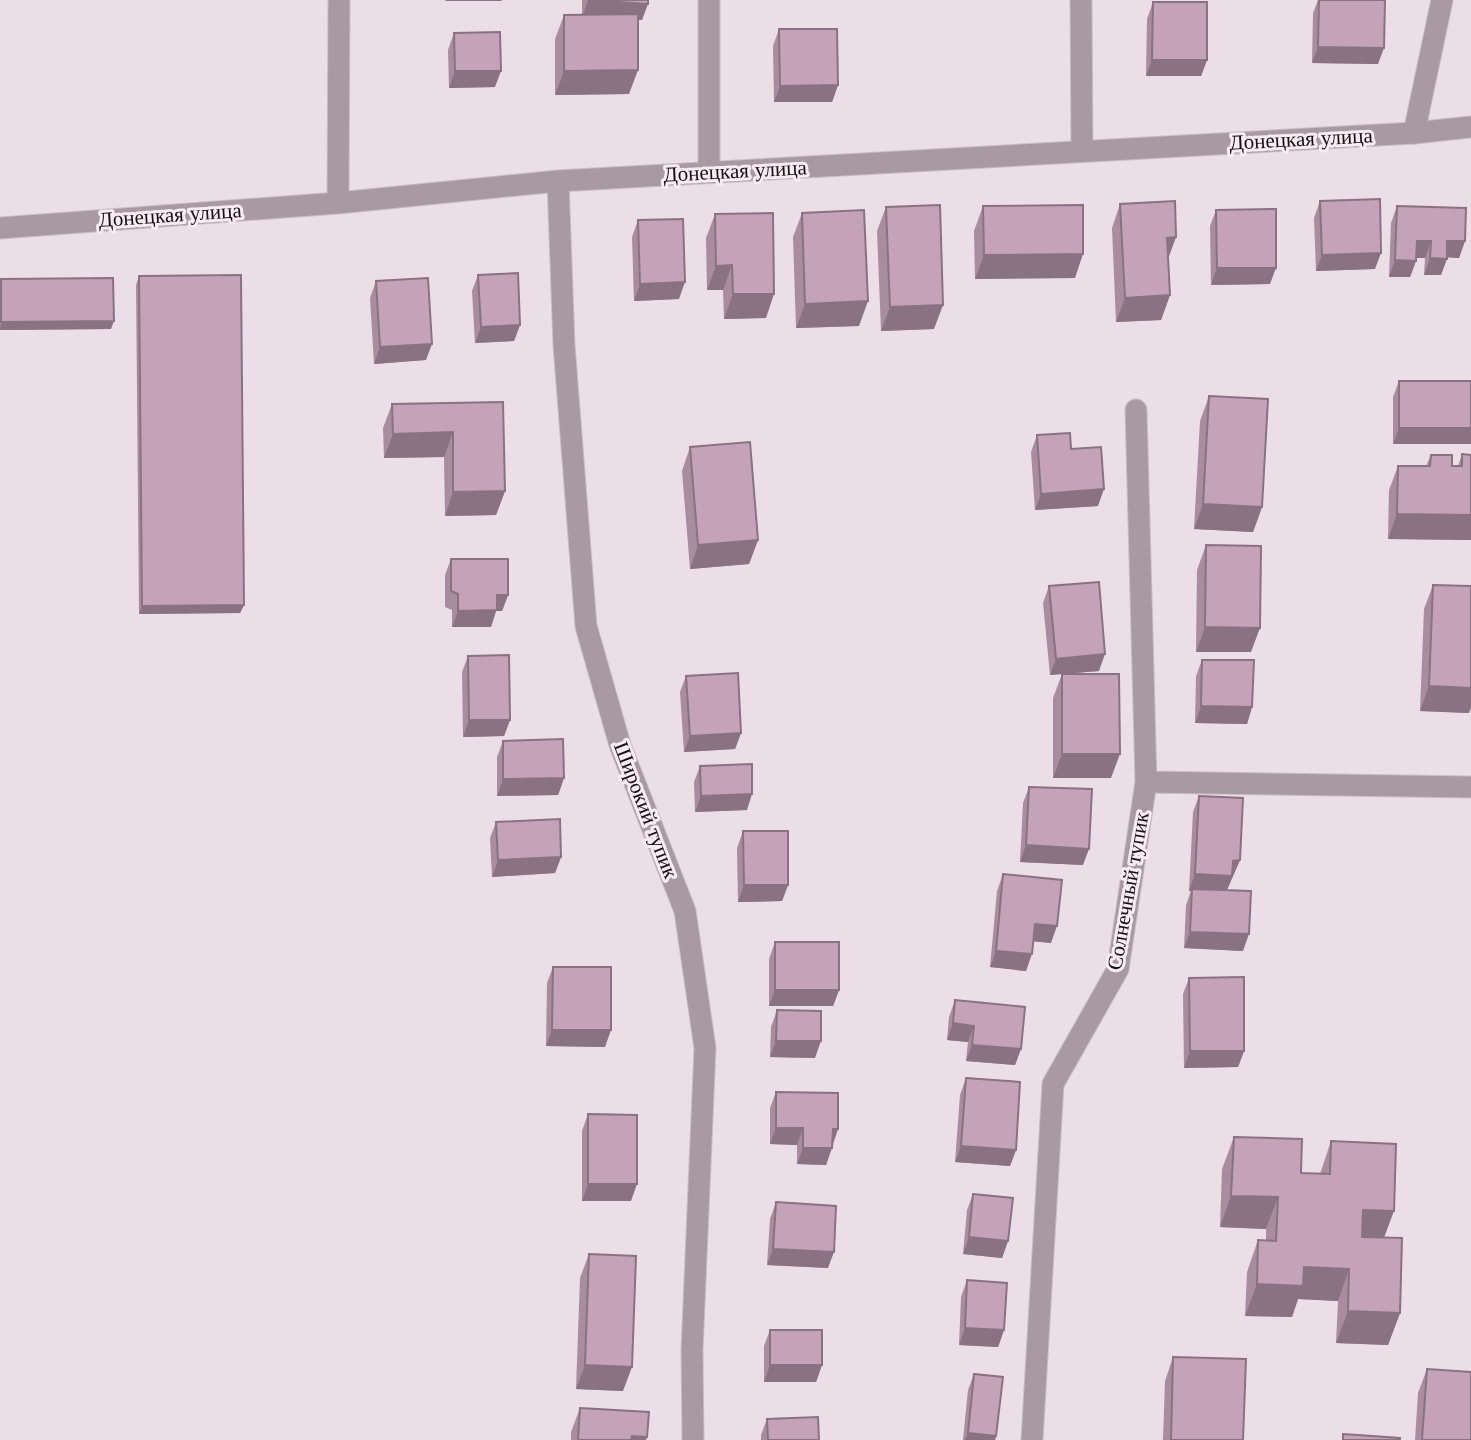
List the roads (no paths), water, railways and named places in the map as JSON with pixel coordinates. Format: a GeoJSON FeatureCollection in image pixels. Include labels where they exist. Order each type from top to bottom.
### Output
{"type":"FeatureCollection","features":[{"type":"Feature","properties":{"kind":"street"},"geometry":{"type":"LineString","coordinates":[[338,203],[339,0]]}},
{"type":"Feature","properties":{"kind":"street"},"geometry":{"type":"LineString","coordinates":[[709,0],[709,172]]}},
{"type":"Feature","properties":{"kind":"street"},"geometry":{"type":"LineString","coordinates":[[1081,0],[1082,150]]}},
{"type":"Feature","properties":{"kind":"street"},"geometry":{"type":"LineString","coordinates":[[1414,133],[1442,0]]}},
{"type":"Feature","properties":{"kind":"street","name":"Донецкая улица"},"geometry":{"type":"LineString","coordinates":[[0,228],[338,203],[558,181],[1414,133],[1471,127]]}},
{"type":"Feature","properties":{"kind":"street","name":"Широкий тупик"},"geometry":{"type":"LineString","coordinates":[[558,181],[564,345],[586,625],[620,745],[685,911],[705,1048],[692,1350],[694,1440]]}},
{"type":"Feature","properties":{"kind":"street","name":"Солнечный тупик"},"geometry":{"type":"LineString","coordinates":[[1032,1440],[1053,1084],[1118,969],[1146,782],[1136,410]]}},
{"type":"Feature","properties":{"kind":"street"},"geometry":{"type":"LineString","coordinates":[[1146,782],[1471,787]]}}]}
